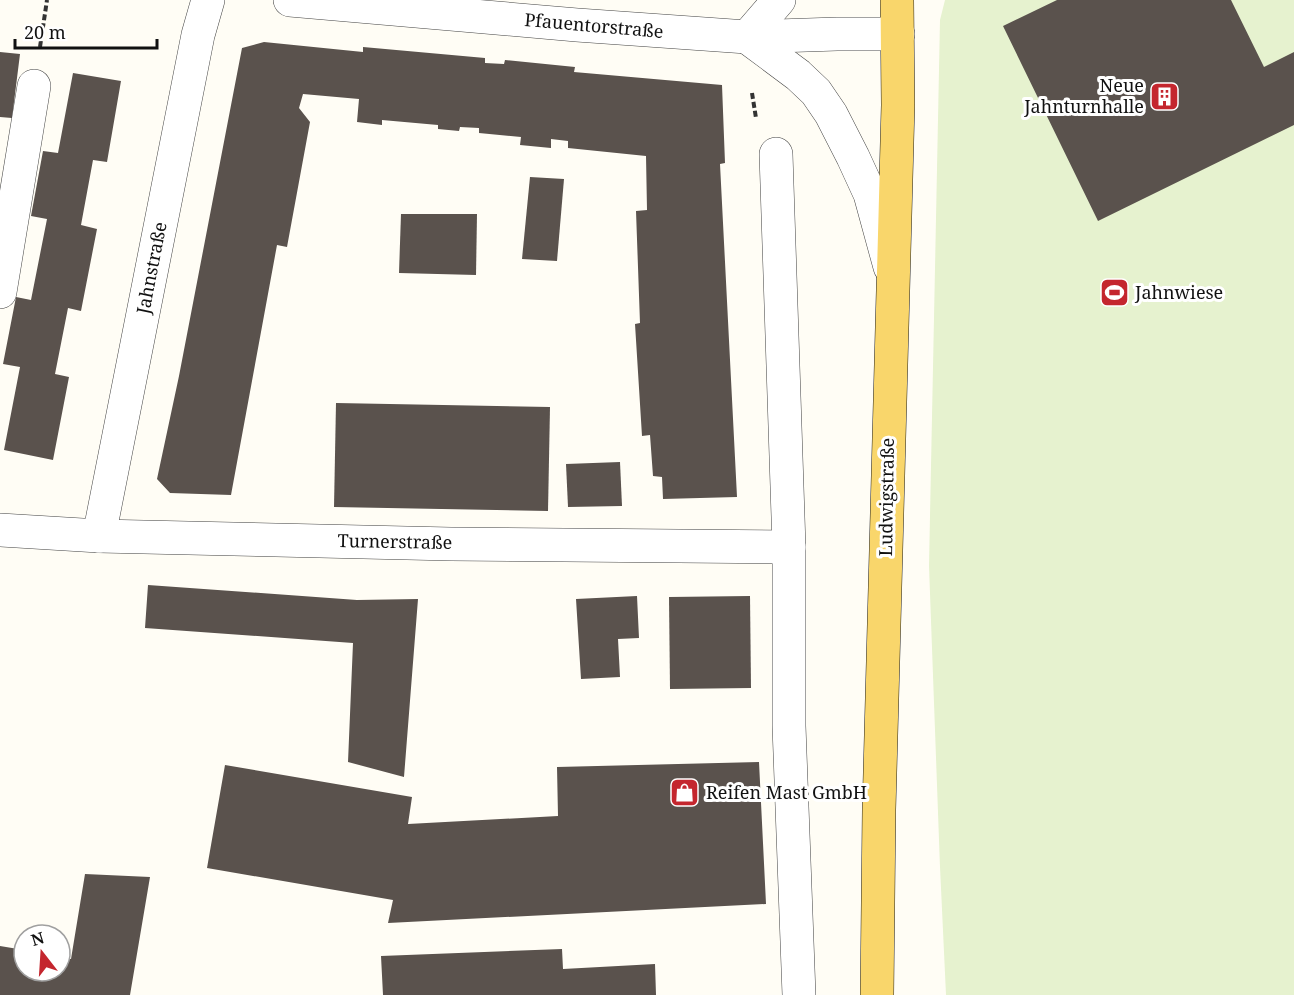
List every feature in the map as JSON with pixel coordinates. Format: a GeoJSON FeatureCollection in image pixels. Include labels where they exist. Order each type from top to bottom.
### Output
{"type":"FeatureCollection","features":[{"type":"Feature","properties":{"kind":"main road","name":"Ludwigstraße"},"geometry":{"type":"LineString","coordinates":[[877,995],[879,810],[898,105],[897,0]]}},
{"type":"Feature","properties":{"kind":"street","name":"Jahnstraße"},"geometry":{"type":"LineString","coordinates":[[99,536],[198,35],[208,0]]}},
{"type":"Feature","properties":{"kind":"street","name":"Pfauentorstraße"},"geometry":{"type":"LineString","coordinates":[[290,0],[747,37],[898,34]]}},
{"type":"Feature","properties":{"kind":"street"},"geometry":{"type":"LineString","coordinates":[[779,0],[747,37],[798,75],[816,93],[831,114],[870,194],[893,275]]}},
{"type":"Feature","properties":{"kind":"street"},"geometry":{"type":"LineString","coordinates":[[0,292],[34,86]]}},
{"type":"Feature","properties":{"kind":"street"},"geometry":{"type":"LineString","coordinates":[[776,154],[789,547],[789,726],[799,995]]}},
{"type":"Feature","properties":{"kind":"street","name":"Turnerstraße"},"geometry":{"type":"LineString","coordinates":[[0,530],[99,536],[789,547]]}},
{"type":"Feature","properties":{"kind":"green space","name":"Jahnwiese"},"geometry":{"type":"Polygon","coordinates":[[[945,0],[1294,0],[1294,995],[946,995],[929,566],[940,20],[945,0]]]}},
{"type":"Feature","properties":{"kind":"building","name":"Neue Jahnturnhalle"},"geometry":{"type":"Polygon","coordinates":[[[1057,0],[1231,0],[1264,67],[1294,52],[1294,125],[1098,221],[1003,26],[1057,0]]]}},
{"type":"Feature","properties":{"kind":"building"},"geometry":{"type":"Polygon","coordinates":[[[264,42],[363,52],[363,47],[485,58],[485,63],[504,64],[505,60],[575,67],[574,72],[722,85],[725,163],[720,164],[737,497],[663,499],[662,477],[653,476],[650,435],[642,436],[635,324],[640,323],[636,211],[647,210],[646,156],[568,148],[568,141],[551,139],[551,148],[520,145],[521,137],[479,133],[479,128],[460,127],[459,131],[438,129],[438,125],[382,120],[382,125],[357,122],[359,99],[303,94],[299,108],[310,122],[287,247],[277,245],[231,495],[170,493],[157,479],[242,48],[264,42]]]}},
{"type":"Feature","properties":{"kind":"building"},"geometry":{"type":"Polygon","coordinates":[[[0,52],[20,54],[12,118],[0,117],[0,52]]]}},
{"type":"Feature","properties":{"kind":"building"},"geometry":{"type":"Polygon","coordinates":[[[73,73],[121,81],[107,162],[93,160],[81,225],[97,229],[81,311],[68,308],[55,374],[69,377],[53,460],[4,450],[20,367],[3,364],[16,297],[31,300],[47,219],[31,216],[43,151],[58,153],[73,73]]]}},
{"type":"Feature","properties":{"kind":"building"},"geometry":{"type":"Polygon","coordinates":[[[530,177],[564,179],[557,261],[522,259],[530,177]]]}},
{"type":"Feature","properties":{"kind":"building"},"geometry":{"type":"Polygon","coordinates":[[[401,214],[477,214],[476,275],[399,273],[401,214]]]}},
{"type":"Feature","properties":{"kind":"building"},"geometry":{"type":"Polygon","coordinates":[[[336,403],[550,407],[548,511],[334,507],[336,403]]]}},
{"type":"Feature","properties":{"kind":"building"},"geometry":{"type":"Polygon","coordinates":[[[620,462],[622,506],[568,507],[566,464],[620,462]]]}},
{"type":"Feature","properties":{"kind":"building"},"geometry":{"type":"Polygon","coordinates":[[[148,585],[357,600],[418,599],[404,777],[348,762],[353,643],[145,628],[148,585]]]}},
{"type":"Feature","properties":{"kind":"building"},"geometry":{"type":"Polygon","coordinates":[[[637,596],[639,638],[618,639],[620,677],[581,679],[576,599],[637,596]]]}},
{"type":"Feature","properties":{"kind":"building"},"geometry":{"type":"Polygon","coordinates":[[[750,596],[751,688],[670,689],[669,597],[750,596]]]}},
{"type":"Feature","properties":{"kind":"building"},"geometry":{"type":"Polygon","coordinates":[[[759,762],[766,904],[388,923],[393,900],[207,868],[225,765],[412,797],[408,824],[558,816],[557,767],[759,762]]]}},
{"type":"Feature","properties":{"kind":"building"},"geometry":{"type":"Polygon","coordinates":[[[85,874],[150,877],[130,995],[0,995],[0,946],[12,948],[12,983],[72,983],[72,953],[85,874]]]}},
{"type":"Feature","properties":{"kind":"building"},"geometry":{"type":"Polygon","coordinates":[[[562,949],[563,969],[655,964],[656,995],[383,995],[381,956],[562,949]]]}},
{"type":"Feature","properties":{"kind":"place","name":"Neue Jahnturnhalle"},"geometry":{"type":"Point","coordinates":[1165,96]}},
{"type":"Feature","properties":{"kind":"place","name":"Jahnwiese"},"geometry":{"type":"Point","coordinates":[1114,293]}},
{"type":"Feature","properties":{"kind":"place","name":"Reifen Mast GmbH"},"geometry":{"type":"Point","coordinates":[685,793]}}]}
